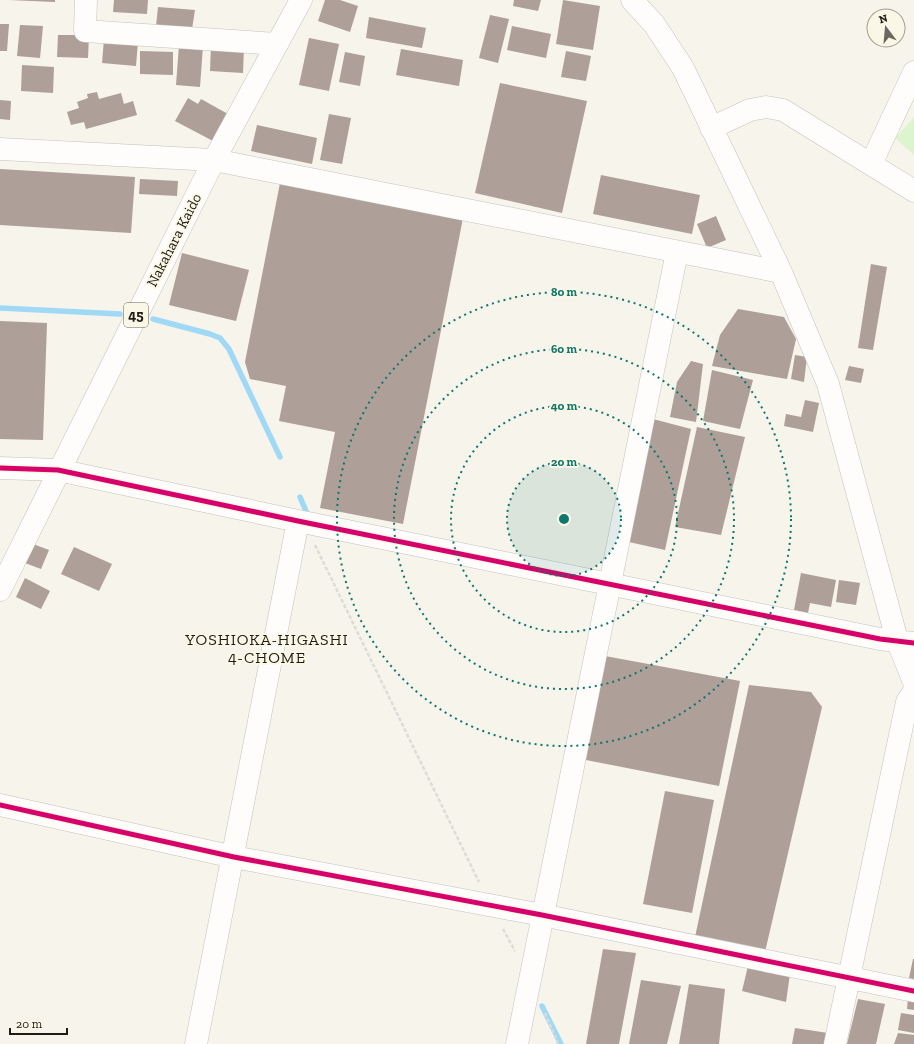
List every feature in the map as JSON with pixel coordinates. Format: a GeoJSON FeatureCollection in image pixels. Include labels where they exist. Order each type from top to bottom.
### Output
{"type":"FeatureCollection","features":[{"type":"Feature","properties":{"kind":"street"},"geometry":{"type":"LineString","coordinates":[[86,0],[85,31],[277,44]]}},
{"type":"Feature","properties":{"kind":"street","name":"Nakahara Kaido"},"geometry":{"type":"LineString","coordinates":[[0,590],[58,470],[214,160],[301,0]]}},
{"type":"Feature","properties":{"kind":"street"},"geometry":{"type":"LineString","coordinates":[[632,0],[654,24],[672,50],[780,272],[828,384],[905,641],[914,682]]}},
{"type":"Feature","properties":{"kind":"street"},"geometry":{"type":"LineString","coordinates":[[870,164],[914,72]]}},
{"type":"Feature","properties":{"kind":"street"},"geometry":{"type":"LineString","coordinates":[[711,128],[750,110],[766,107],[783,110],[914,191]]}},
{"type":"Feature","properties":{"kind":"street"},"geometry":{"type":"LineString","coordinates":[[0,149],[214,160],[780,272]]}},
{"type":"Feature","properties":{"kind":"street"},"geometry":{"type":"LineString","coordinates":[[517,1044],[608,585],[677,252]]}},
{"type":"Feature","properties":{"kind":"street"},"geometry":{"type":"LineString","coordinates":[[0,468],[58,470],[608,585],[880,639],[905,641]]}},
{"type":"Feature","properties":{"kind":"street"},"geometry":{"type":"LineString","coordinates":[[196,1044],[301,522]]}},
{"type":"Feature","properties":{"kind":"street"},"geometry":{"type":"LineString","coordinates":[[835,1044],[847,978],[907,702],[914,691]]}},
{"type":"Feature","properties":{"kind":"street"},"geometry":{"type":"LineString","coordinates":[[0,805],[234,857],[542,915],[914,991]]}},
{"type":"Feature","properties":{"kind":"path"},"geometry":{"type":"LineString","coordinates":[[301,522],[490,905]]}},
{"type":"Feature","properties":{"kind":"green space"},"geometry":{"type":"Polygon","coordinates":[[[914,117],[914,155],[895,138],[914,117]]]}},
{"type":"Feature","properties":{"kind":"building"},"geometry":{"type":"Polygon","coordinates":[[[9,0],[55,0],[55,2],[9,0]]]}},
{"type":"Feature","properties":{"kind":"building"},"geometry":{"type":"Polygon","coordinates":[[[114,0],[148,0],[147,14],[113,12],[114,0]]]}},
{"type":"Feature","properties":{"kind":"building"},"geometry":{"type":"Polygon","coordinates":[[[325,0],[340,0],[358,6],[350,32],[318,21],[325,0]]]}},
{"type":"Feature","properties":{"kind":"building"},"geometry":{"type":"Polygon","coordinates":[[[514,0],[541,0],[538,11],[513,6],[514,0]]]}},
{"type":"Feature","properties":{"kind":"building"},"geometry":{"type":"Polygon","coordinates":[[[563,0],[600,6],[593,50],[556,44],[563,0]]]}},
{"type":"Feature","properties":{"kind":"building"},"geometry":{"type":"Polygon","coordinates":[[[158,7],[195,10],[192,29],[156,26],[158,7]]]}},
{"type":"Feature","properties":{"kind":"building"},"geometry":{"type":"Polygon","coordinates":[[[490,15],[509,19],[498,63],[479,58],[490,15]]]}},
{"type":"Feature","properties":{"kind":"building"},"geometry":{"type":"Polygon","coordinates":[[[369,17],[426,28],[422,48],[366,38],[369,17]]]}},
{"type":"Feature","properties":{"kind":"building"},"geometry":{"type":"Polygon","coordinates":[[[0,24],[9,24],[7,51],[0,51],[0,24]]]}},
{"type":"Feature","properties":{"kind":"building"},"geometry":{"type":"Polygon","coordinates":[[[20,25],[43,26],[40,58],[17,56],[20,25]]]}},
{"type":"Feature","properties":{"kind":"building"},"geometry":{"type":"Polygon","coordinates":[[[512,26],[551,34],[546,58],[507,50],[512,26]]]}},
{"type":"Feature","properties":{"kind":"building"},"geometry":{"type":"Polygon","coordinates":[[[58,35],[89,35],[88,58],[57,57],[58,35]]]}},
{"type":"Feature","properties":{"kind":"building"},"geometry":{"type":"Polygon","coordinates":[[[309,38],[339,44],[329,91],[299,85],[309,38]]]}},
{"type":"Feature","properties":{"kind":"building"},"geometry":{"type":"Polygon","coordinates":[[[104,39],[138,41],[136,66],[102,63],[104,39]]]}},
{"type":"Feature","properties":{"kind":"building"},"geometry":{"type":"Polygon","coordinates":[[[179,45],[203,46],[200,87],[176,85],[179,45]]]}},
{"type":"Feature","properties":{"kind":"building"},"geometry":{"type":"Polygon","coordinates":[[[211,46],[244,47],[243,73],[210,71],[211,46]]]}},
{"type":"Feature","properties":{"kind":"building"},"geometry":{"type":"Polygon","coordinates":[[[401,49],[463,60],[459,86],[396,75],[401,49]]]}},
{"type":"Feature","properties":{"kind":"building"},"geometry":{"type":"Polygon","coordinates":[[[140,51],[173,52],[173,75],[140,74],[140,51]]]}},
{"type":"Feature","properties":{"kind":"building"},"geometry":{"type":"Polygon","coordinates":[[[566,51],[591,56],[586,81],[561,77],[566,51]]]}},
{"type":"Feature","properties":{"kind":"building"},"geometry":{"type":"Polygon","coordinates":[[[345,52],[365,56],[360,86],[339,82],[345,52]]]}},
{"type":"Feature","properties":{"kind":"building"},"geometry":{"type":"Polygon","coordinates":[[[22,65],[54,67],[53,93],[21,91],[22,65]]]}},
{"type":"Feature","properties":{"kind":"building"},"geometry":{"type":"Polygon","coordinates":[[[500,83],[587,101],[562,213],[475,193],[500,83]]]}},
{"type":"Feature","properties":{"kind":"building"},"geometry":{"type":"Polygon","coordinates":[[[97,92],[99,99],[121,93],[124,104],[133,101],[137,115],[86,129],[84,122],[71,125],[67,112],[79,108],[77,102],[88,98],[87,94],[97,92]]]}},
{"type":"Feature","properties":{"kind":"building"},"geometry":{"type":"Polygon","coordinates":[[[188,98],[198,104],[201,99],[228,114],[213,141],[175,121],[188,98]]]}},
{"type":"Feature","properties":{"kind":"building"},"geometry":{"type":"Polygon","coordinates":[[[0,100],[11,101],[10,120],[0,119],[0,100]]]}},
{"type":"Feature","properties":{"kind":"building"},"geometry":{"type":"Polygon","coordinates":[[[329,114],[351,118],[342,164],[320,160],[329,114]]]}},
{"type":"Feature","properties":{"kind":"building"},"geometry":{"type":"Polygon","coordinates":[[[257,125],[317,138],[312,164],[251,151],[257,125]]]}},
{"type":"Feature","properties":{"kind":"building"},"geometry":{"type":"Polygon","coordinates":[[[0,169],[135,177],[131,233],[0,225],[0,169]]]}},
{"type":"Feature","properties":{"kind":"building"},"geometry":{"type":"Polygon","coordinates":[[[601,175],[700,195],[692,234],[593,214],[601,175]]]}},
{"type":"Feature","properties":{"kind":"building"},"geometry":{"type":"Polygon","coordinates":[[[140,179],[178,181],[177,196],[139,194],[140,179]]]}},
{"type":"Feature","properties":{"kind":"building"},"geometry":{"type":"Polygon","coordinates":[[[280,183],[463,218],[403,524],[320,508],[335,432],[279,421],[286,386],[250,379],[245,362],[280,183]]]}},
{"type":"Feature","properties":{"kind":"building"},"geometry":{"type":"Polygon","coordinates":[[[716,216],[726,240],[707,248],[697,224],[716,216]]]}},
{"type":"Feature","properties":{"kind":"building"},"geometry":{"type":"Polygon","coordinates":[[[182,253],[249,270],[236,321],[169,305],[182,253]]]}},
{"type":"Feature","properties":{"kind":"building"},"geometry":{"type":"Polygon","coordinates":[[[871,264],[887,267],[873,350],[858,348],[871,264]]]}},
{"type":"Feature","properties":{"kind":"building"},"geometry":{"type":"Polygon","coordinates":[[[738,309],[784,317],[796,339],[787,379],[712,366],[720,335],[738,309]]]}},
{"type":"Feature","properties":{"kind":"building"},"geometry":{"type":"Polygon","coordinates":[[[0,321],[47,323],[43,440],[0,439],[0,321]]]}},
{"type":"Feature","properties":{"kind":"building"},"geometry":{"type":"Polygon","coordinates":[[[795,355],[807,357],[804,382],[791,379],[795,355]]]}},
{"type":"Feature","properties":{"kind":"building"},"geometry":{"type":"Polygon","coordinates":[[[691,361],[703,364],[696,422],[670,417],[677,382],[691,361]]]}},
{"type":"Feature","properties":{"kind":"building"},"geometry":{"type":"Polygon","coordinates":[[[849,366],[864,369],[861,383],[845,380],[849,366]]]}},
{"type":"Feature","properties":{"kind":"building"},"geometry":{"type":"Polygon","coordinates":[[[712,370],[753,380],[740,429],[703,421],[712,370]]]}},
{"type":"Feature","properties":{"kind":"building"},"geometry":{"type":"Polygon","coordinates":[[[805,400],[819,403],[813,432],[784,426],[786,414],[801,417],[805,400]]]}},
{"type":"Feature","properties":{"kind":"building"},"geometry":{"type":"Polygon","coordinates":[[[653,419],[691,429],[665,550],[629,542],[653,419]]]}},
{"type":"Feature","properties":{"kind":"building"},"geometry":{"type":"Polygon","coordinates":[[[697,427],[745,437],[721,535],[675,527],[697,427]]]}},
{"type":"Feature","properties":{"kind":"building"},"geometry":{"type":"Polygon","coordinates":[[[33,544],[49,550],[41,569],[25,563],[33,544]]]}},
{"type":"Feature","properties":{"kind":"building"},"geometry":{"type":"Polygon","coordinates":[[[74,547],[112,564],[99,591],[61,574],[74,547]]]}},
{"type":"Feature","properties":{"kind":"building"},"geometry":{"type":"Polygon","coordinates":[[[801,573],[836,580],[831,607],[810,603],[808,613],[794,610],[801,573]]]}},
{"type":"Feature","properties":{"kind":"building"},"geometry":{"type":"Polygon","coordinates":[[[25,578],[50,591],[41,609],[16,597],[25,578]]]}},
{"type":"Feature","properties":{"kind":"building"},"geometry":{"type":"Polygon","coordinates":[[[839,580],[860,583],[856,605],[836,602],[839,580]]]}},
{"type":"Feature","properties":{"kind":"building"},"geometry":{"type":"Polygon","coordinates":[[[605,656],[740,681],[719,786],[586,760],[605,656]]]}},
{"type":"Feature","properties":{"kind":"building"},"geometry":{"type":"Polygon","coordinates":[[[749,685],[811,692],[822,707],[765,952],[695,937],[749,685]]]}},
{"type":"Feature","properties":{"kind":"building"},"geometry":{"type":"Polygon","coordinates":[[[665,791],[714,800],[692,913],[643,904],[665,791]]]}},
{"type":"Feature","properties":{"kind":"building"},"geometry":{"type":"Polygon","coordinates":[[[603,949],[636,953],[619,1044],[586,1044],[603,949]]]}},
{"type":"Feature","properties":{"kind":"building"},"geometry":{"type":"Polygon","coordinates":[[[914,959],[914,979],[909,978],[914,959]]]}},
{"type":"Feature","properties":{"kind":"building"},"geometry":{"type":"Polygon","coordinates":[[[748,966],[790,974],[786,1002],[742,991],[748,966]]]}},
{"type":"Feature","properties":{"kind":"building"},"geometry":{"type":"Polygon","coordinates":[[[641,980],[681,986],[667,1044],[629,1044],[641,980]]]}},
{"type":"Feature","properties":{"kind":"building"},"geometry":{"type":"Polygon","coordinates":[[[689,984],[725,989],[719,1044],[679,1044],[689,984]]]}},
{"type":"Feature","properties":{"kind":"building"},"geometry":{"type":"Polygon","coordinates":[[[908,997],[914,998],[914,1010],[907,1009],[908,997]]]}},
{"type":"Feature","properties":{"kind":"building"},"geometry":{"type":"Polygon","coordinates":[[[858,999],[885,1004],[876,1044],[847,1044],[858,999]]]}},
{"type":"Feature","properties":{"kind":"building"},"geometry":{"type":"Polygon","coordinates":[[[901,1013],[914,1015],[914,1033],[898,1030],[901,1013]]]}},
{"type":"Feature","properties":{"kind":"building"},"geometry":{"type":"Polygon","coordinates":[[[795,1028],[828,1033],[826,1044],[792,1044],[795,1028]]]}},
{"type":"Feature","properties":{"kind":"building"},"geometry":{"type":"Polygon","coordinates":[[[898,1033],[914,1035],[914,1044],[894,1044],[898,1033]]]}},
{"type":"Feature","properties":{"kind":"waterway"},"geometry":{"type":"LineString","coordinates":[[0,308],[120,314]]}},
{"type":"Feature","properties":{"kind":"waterway"},"geometry":{"type":"LineString","coordinates":[[153,319],[220,338],[229,349],[280,457]]}},
{"type":"Feature","properties":{"kind":"waterway"},"geometry":{"type":"LineString","coordinates":[[300,497],[306,511]]}},
{"type":"Feature","properties":{"kind":"waterway"},"geometry":{"type":"LineString","coordinates":[[542,1006],[561,1044]]}},
{"type":"Feature","properties":{"kind":"cycle path"},"geometry":{"type":"LineString","coordinates":[[0,468],[58,470],[298,521],[880,639],[914,643]]}},
{"type":"Feature","properties":{"kind":"cycle path"},"geometry":{"type":"LineString","coordinates":[[0,805],[234,857],[542,915],[914,991]]}},
{"type":"Feature","properties":{"kind":"district","name":"YOSHIOKA-HIGASHI 4-CHOME"},"geometry":{"type":"Point","coordinates":[267,648]}}]}
